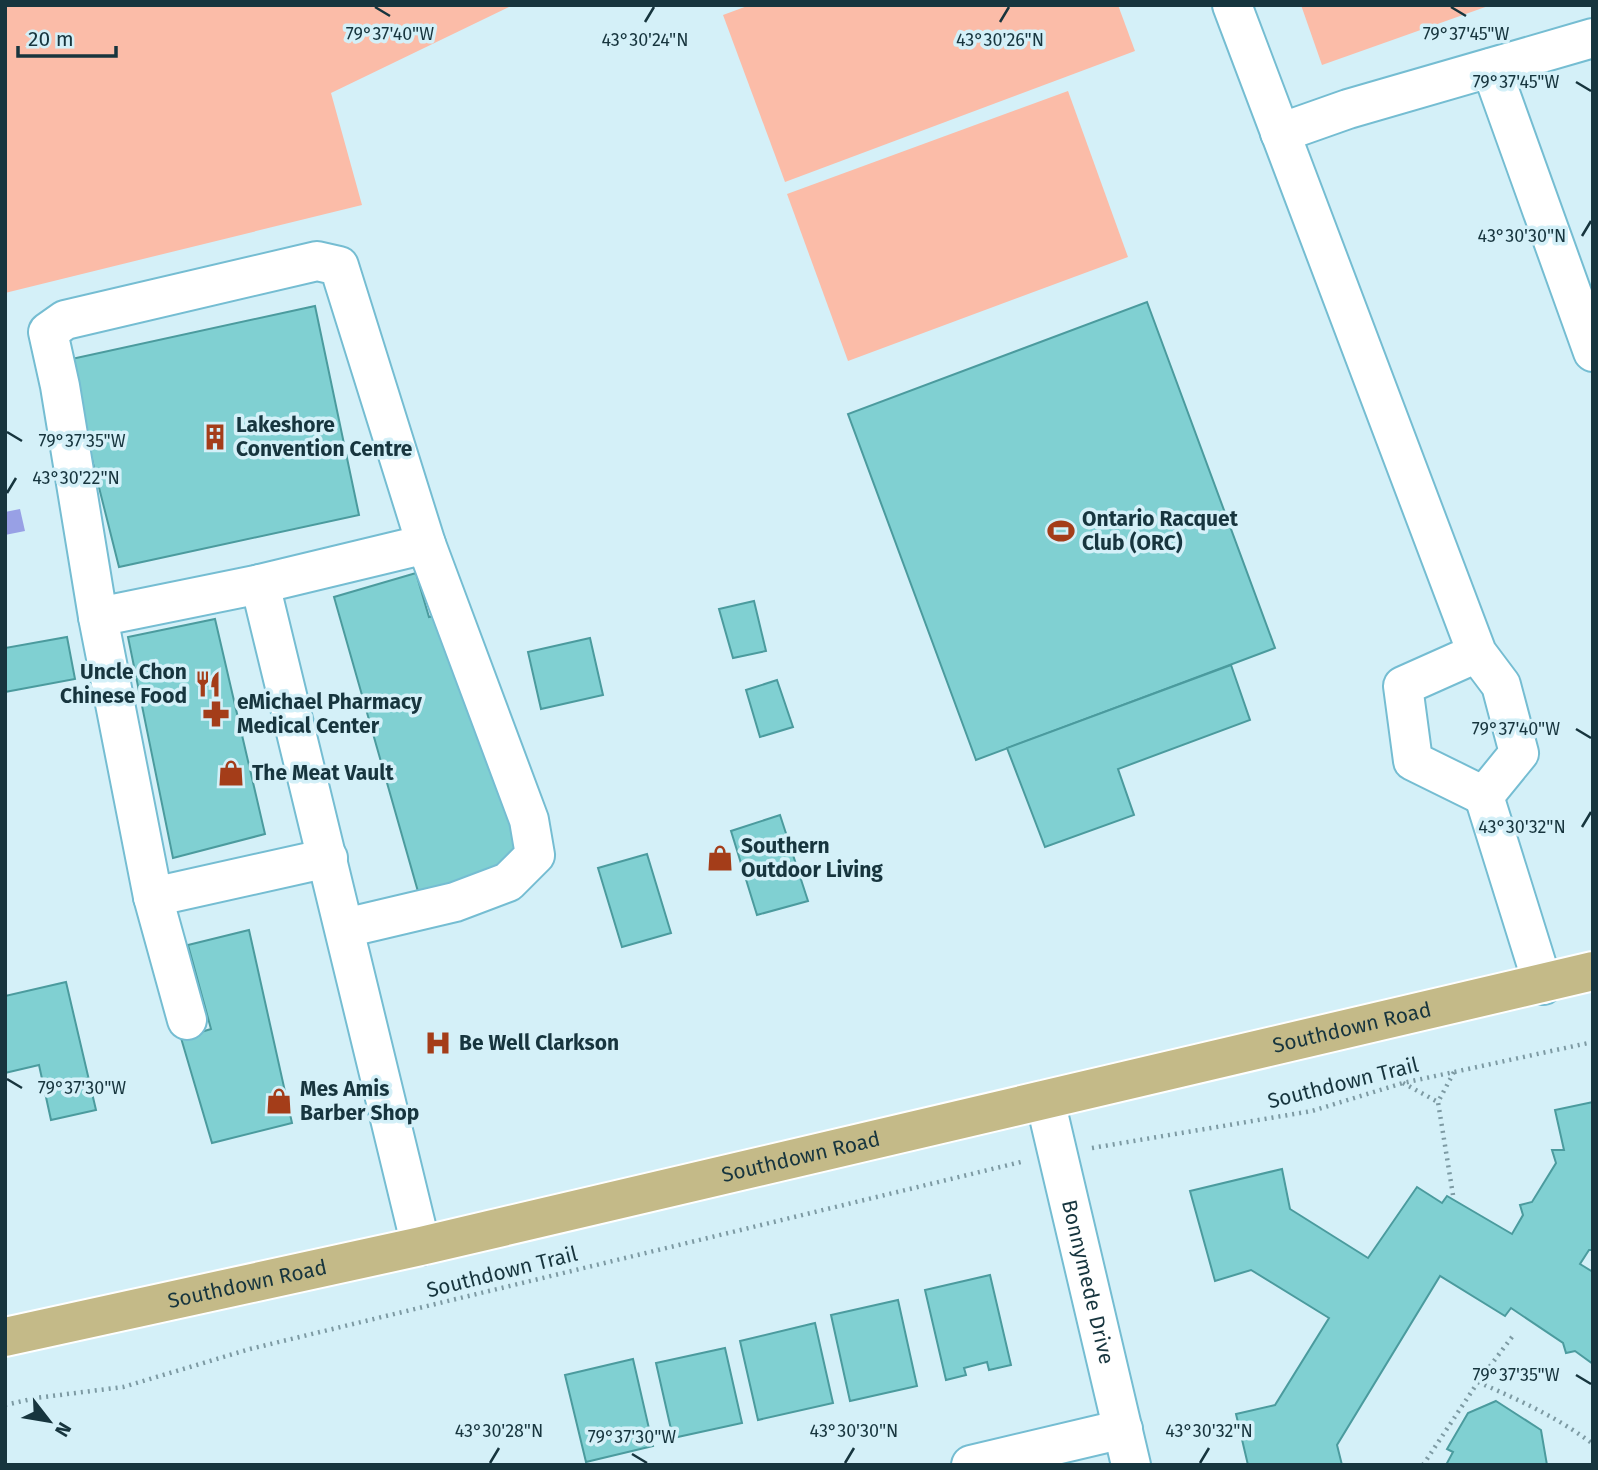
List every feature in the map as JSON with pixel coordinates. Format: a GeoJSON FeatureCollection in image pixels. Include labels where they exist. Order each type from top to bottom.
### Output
{"type":"FeatureCollection","features":[{"type":"Feature","properties":{"kind":"main road","name":"Southdown Road"},"geometry":{"type":"LineString","coordinates":[[5,1337],[421,1246],[1543,985],[1593,971]]}},
{"type":"Feature","properties":{"kind":"street"},"geometry":{"type":"LineString","coordinates":[[1233,5],[1477,653],[1501,685],[1519,753],[1484,796]]}},
{"type":"Feature","properties":{"kind":"street"},"geometry":{"type":"LineString","coordinates":[[1280,133],[1349,109],[1593,38]]}},
{"type":"Feature","properties":{"kind":"street"},"geometry":{"type":"LineString","coordinates":[[1492,68],[1593,352]]}},
{"type":"Feature","properties":{"kind":"street"},"geometry":{"type":"LineString","coordinates":[[187,1020],[153,897],[97,617],[60,386],[48,332],[65,320],[317,261],[339,266],[426,544],[529,820],[535,855],[508,882],[455,902],[345,928]]}},
{"type":"Feature","properties":{"kind":"street"},"geometry":{"type":"LineString","coordinates":[[97,617],[260,584],[426,544]]}},
{"type":"Feature","properties":{"kind":"street"},"geometry":{"type":"LineString","coordinates":[[260,584],[421,1246]]}},
{"type":"Feature","properties":{"kind":"street"},"geometry":{"type":"LineString","coordinates":[[1477,653],[1403,686],[1413,761],[1484,796],[1543,985]]}},
{"type":"Feature","properties":{"kind":"street"},"geometry":{"type":"LineString","coordinates":[[153,897],[328,858]]}},
{"type":"Feature","properties":{"kind":"street","name":"Bonnymede Drive"},"geometry":{"type":"LineString","coordinates":[[1045,1100],[1127,1447]]}},
{"type":"Feature","properties":{"kind":"street"},"geometry":{"type":"LineString","coordinates":[[971,1465],[1127,1447]]}},
{"type":"Feature","properties":{"kind":"path","name":"Southdown Trail"},"geometry":{"type":"LineString","coordinates":[[1099,1146],[1312,1111],[1403,1083],[1593,1042]]}},
{"type":"Feature","properties":{"kind":"path"},"geometry":{"type":"LineString","coordinates":[[1453,1195],[1438,1102],[1454,1072]]}},
{"type":"Feature","properties":{"kind":"path"},"geometry":{"type":"LineString","coordinates":[[1403,1083],[1438,1102]]}},
{"type":"Feature","properties":{"kind":"path","name":"Southdown Trail"},"geometry":{"type":"LineString","coordinates":[[5,1405],[36,1398],[123,1387],[250,1349],[1006,1165]]}},
{"type":"Feature","properties":{"kind":"path"},"geometry":{"type":"LineString","coordinates":[[1425,1463],[1478,1382],[1515,1333]]}},
{"type":"Feature","properties":{"kind":"path"},"geometry":{"type":"LineString","coordinates":[[1478,1382],[1543,1411],[1593,1444]]}},
{"type":"Feature","properties":{"kind":"shaded area"},"geometry":{"type":"Polygon","coordinates":[[[5,5],[513,5],[331,93],[362,205],[5,293],[5,5]]]}},
{"type":"Feature","properties":{"kind":"shaded area"},"geometry":{"type":"Polygon","coordinates":[[[750,5],[1118,5],[1135,51],[785,182],[723,15],[750,5]]]}},
{"type":"Feature","properties":{"kind":"shaded area"},"geometry":{"type":"Polygon","coordinates":[[[1301,5],[1491,5],[1322,65],[1301,5]]]}},
{"type":"Feature","properties":{"kind":"shaded area"},"geometry":{"type":"Polygon","coordinates":[[[1068,91],[1128,257],[848,361],[787,194],[1068,91]]]}},
{"type":"Feature","properties":{"kind":"water"},"geometry":{"type":"Polygon","coordinates":[[[20,509],[25,531],[5,535],[5,512],[20,509]]]}},
{"type":"Feature","properties":{"kind":"building","name":"Ontario Racquet Club (ORC)"},"geometry":{"type":"Polygon","coordinates":[[[1147,302],[1275,648],[976,760],[848,414],[1147,302]]]}},
{"type":"Feature","properties":{"kind":"building","name":"Lakeshore Convention Centre"},"geometry":{"type":"Polygon","coordinates":[[[315,306],[359,515],[119,567],[67,360],[315,306]]]}},
{"type":"Feature","properties":{"kind":"building"},"geometry":{"type":"Polygon","coordinates":[[[416,573],[429,617],[445,614],[522,839],[499,879],[421,902],[334,597],[416,573]]]}},
{"type":"Feature","properties":{"kind":"building"},"geometry":{"type":"Polygon","coordinates":[[[754,601],[766,651],[733,658],[719,609],[754,601]]]}},
{"type":"Feature","properties":{"kind":"building"},"geometry":{"type":"Polygon","coordinates":[[[215,619],[265,834],[173,858],[128,637],[215,619]]]}},
{"type":"Feature","properties":{"kind":"building"},"geometry":{"type":"Polygon","coordinates":[[[67,637],[75,679],[5,692],[5,648],[67,637]]]}},
{"type":"Feature","properties":{"kind":"building"},"geometry":{"type":"Polygon","coordinates":[[[590,638],[603,695],[541,709],[528,652],[590,638]]]}},
{"type":"Feature","properties":{"kind":"building"},"geometry":{"type":"Polygon","coordinates":[[[1231,665],[1250,720],[1118,769],[1134,815],[1045,847],[1007,748],[1231,665]]]}},
{"type":"Feature","properties":{"kind":"building"},"geometry":{"type":"Polygon","coordinates":[[[777,680],[793,727],[760,737],[746,690],[777,680]]]}},
{"type":"Feature","properties":{"kind":"building"},"geometry":{"type":"Polygon","coordinates":[[[780,815],[808,901],[757,915],[731,831],[780,815]]]}},
{"type":"Feature","properties":{"kind":"building"},"geometry":{"type":"Polygon","coordinates":[[[647,854],[671,933],[622,947],[598,868],[647,854]]]}},
{"type":"Feature","properties":{"kind":"building"},"geometry":{"type":"Polygon","coordinates":[[[249,930],[292,1123],[212,1143],[181,1038],[211,1029],[188,945],[249,930]]]}},
{"type":"Feature","properties":{"kind":"building"},"geometry":{"type":"Polygon","coordinates":[[[66,982],[96,1110],[51,1120],[39,1065],[5,1073],[5,996],[66,982]]]}},
{"type":"Feature","properties":{"kind":"building"},"geometry":{"type":"Polygon","coordinates":[[[1593,1102],[1593,1250],[1589,1250],[1580,1264],[1593,1272],[1593,1364],[1575,1351],[1566,1353],[1563,1343],[1511,1308],[1505,1316],[1440,1276],[1337,1445],[1342,1465],[1248,1465],[1236,1414],[1275,1405],[1329,1318],[1251,1270],[1215,1281],[1190,1191],[1282,1169],[1290,1209],[1368,1258],[1417,1187],[1442,1203],[1447,1196],[1512,1234],[1523,1215],[1520,1205],[1532,1202],[1556,1163],[1552,1150],[1564,1150],[1555,1110],[1593,1102]]]}},
{"type":"Feature","properties":{"kind":"building"},"geometry":{"type":"Polygon","coordinates":[[[990,1275],[1011,1365],[989,1370],[987,1362],[964,1368],[966,1375],[946,1380],[925,1290],[990,1275]]]}},
{"type":"Feature","properties":{"kind":"building"},"geometry":{"type":"Polygon","coordinates":[[[898,1300],[917,1386],[850,1401],[831,1315],[898,1300]]]}},
{"type":"Feature","properties":{"kind":"building"},"geometry":{"type":"Polygon","coordinates":[[[815,1323],[833,1403],[758,1420],[740,1341],[815,1323]]]}},
{"type":"Feature","properties":{"kind":"building"},"geometry":{"type":"Polygon","coordinates":[[[725,1348],[742,1423],[673,1438],[656,1363],[725,1348]]]}},
{"type":"Feature","properties":{"kind":"building"},"geometry":{"type":"Polygon","coordinates":[[[633,1359],[653,1446],[586,1462],[565,1375],[633,1359]]]}},
{"type":"Feature","properties":{"kind":"building"},"geometry":{"type":"Polygon","coordinates":[[[1496,1401],[1541,1430],[1547,1465],[1446,1465],[1453,1452],[1447,1449],[1468,1413],[1496,1401]]]}},
{"type":"Feature","properties":{"kind":"place","name":"Lakeshore Convention Centre"},"geometry":{"type":"Point","coordinates":[215,437]}},
{"type":"Feature","properties":{"kind":"place","name":"Ontario Racquet Club (ORC)"},"geometry":{"type":"Point","coordinates":[1061,531]}},
{"type":"Feature","properties":{"kind":"place","name":"Uncle Chon Chinese Food"},"geometry":{"type":"Point","coordinates":[208,684]}},
{"type":"Feature","properties":{"kind":"place","name":"eMichael Pharmacy Medical Center"},"geometry":{"type":"Point","coordinates":[216,714]}},
{"type":"Feature","properties":{"kind":"place","name":"The Meat Vault"},"geometry":{"type":"Point","coordinates":[231,773]}},
{"type":"Feature","properties":{"kind":"place","name":"Southern Outdoor Living"},"geometry":{"type":"Point","coordinates":[720,858]}},
{"type":"Feature","properties":{"kind":"place","name":"Be Well Clarkson"},"geometry":{"type":"Point","coordinates":[438,1043]}},
{"type":"Feature","properties":{"kind":"place","name":"Mes Amis Barber Shop"},"geometry":{"type":"Point","coordinates":[279,1101]}}]}
